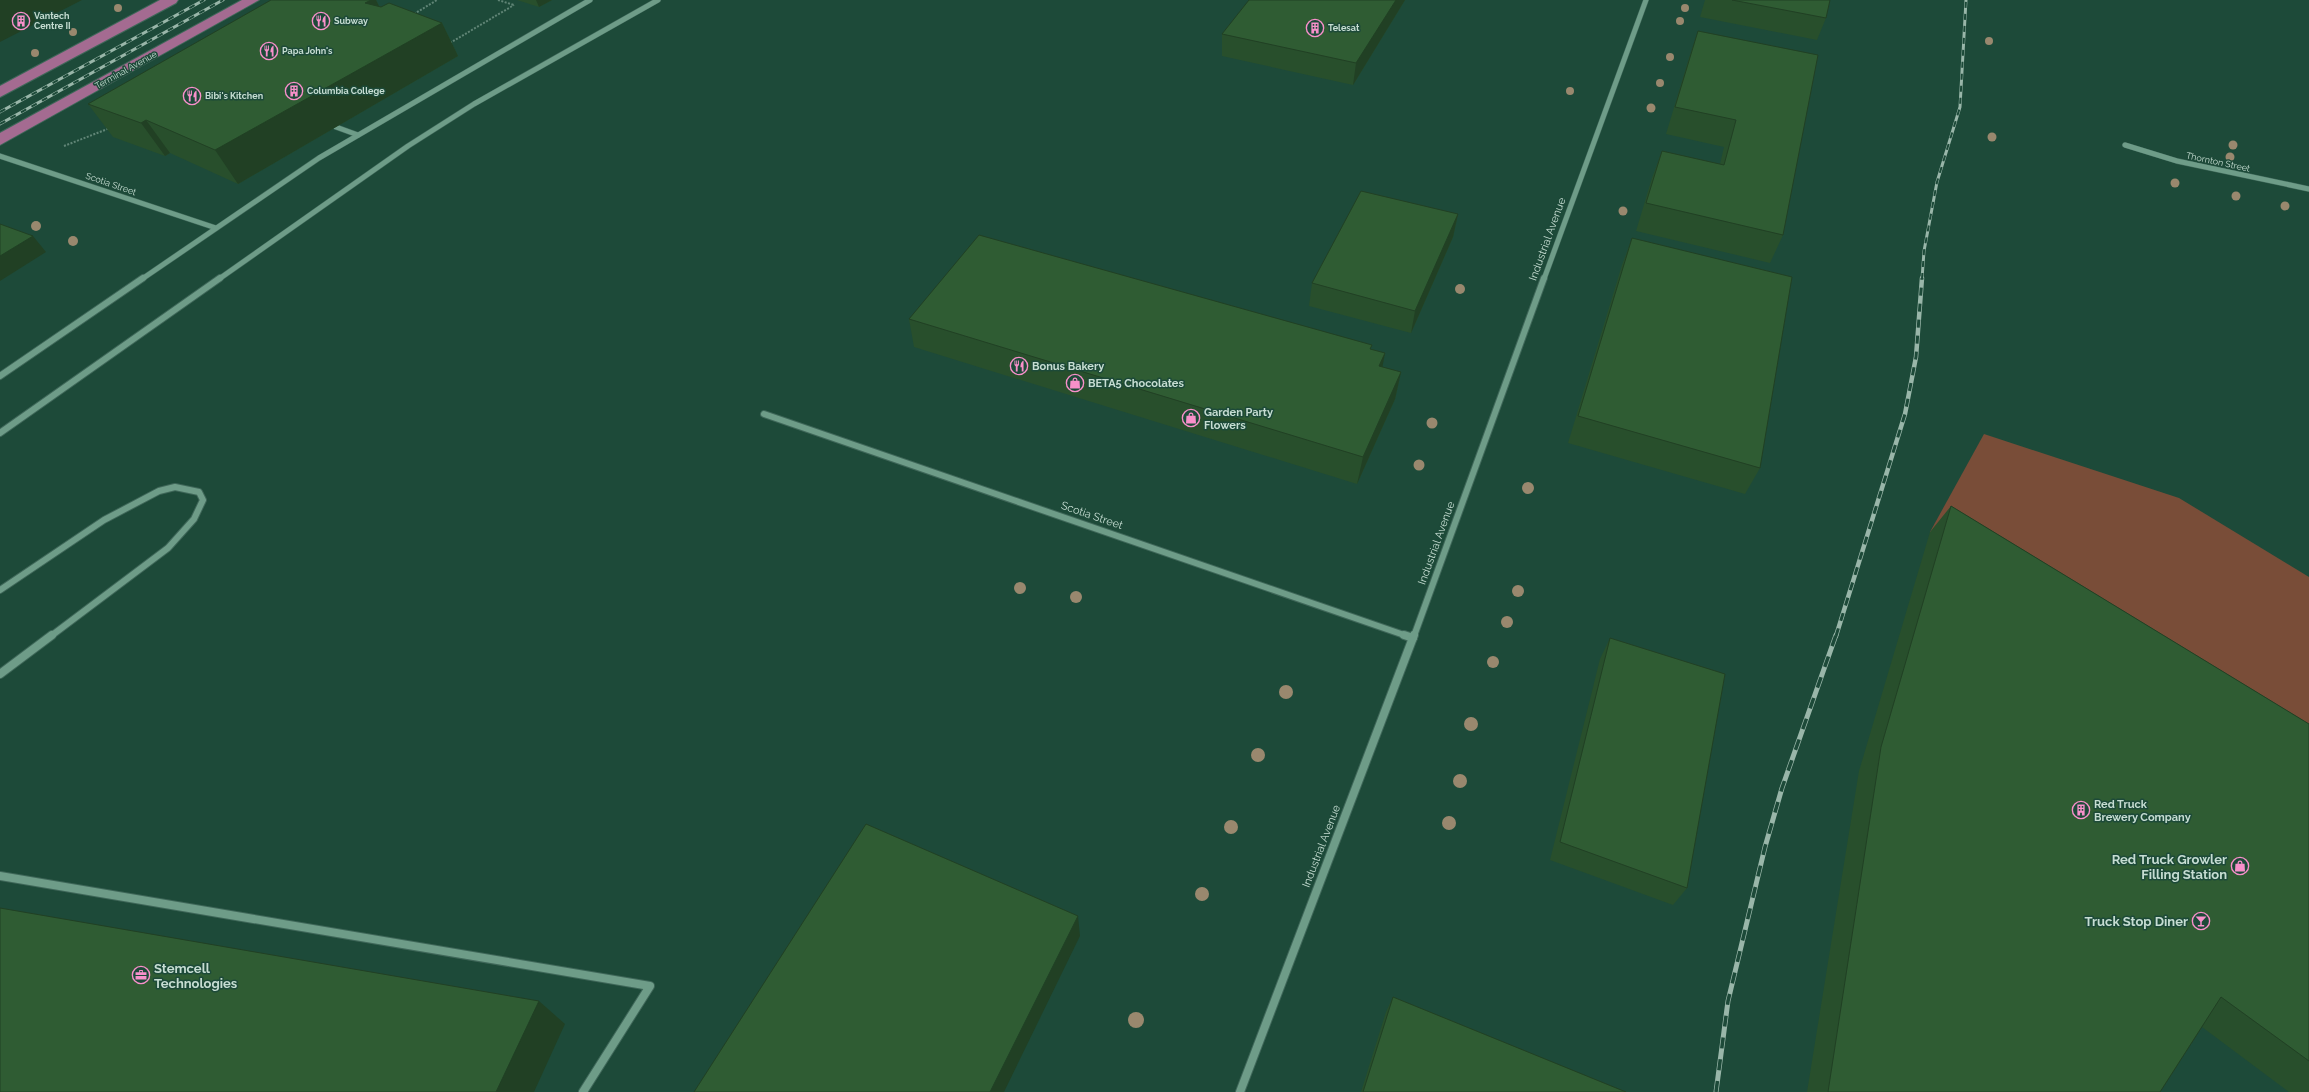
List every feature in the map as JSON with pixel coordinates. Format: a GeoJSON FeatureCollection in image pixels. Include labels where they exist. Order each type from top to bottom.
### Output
{"type":"FeatureCollection","features":[{"type":"Feature","properties":{"kind":"main road"},"geometry":{"type":"LineString","coordinates":[[0,92],[171,0]]}},
{"type":"Feature","properties":{"kind":"main road","name":"Terminal Avenue"},"geometry":{"type":"LineString","coordinates":[[0,140],[252,0]]}},
{"type":"Feature","properties":{"kind":"street"},"geometry":{"type":"LineString","coordinates":[[0,376],[319,158],[590,0]]}},
{"type":"Feature","properties":{"kind":"street"},"geometry":{"type":"LineString","coordinates":[[0,433],[408,146],[474,104],[658,0]]}},
{"type":"Feature","properties":{"kind":"street","name":"Industrial Avenue"},"geometry":{"type":"LineString","coordinates":[[1240,1092],[1413,638],[1646,0]]}},
{"type":"Feature","properties":{"kind":"street"},"geometry":{"type":"LineString","coordinates":[[336,127],[358,135]]}},
{"type":"Feature","properties":{"kind":"street","name":"Thornton Street"},"geometry":{"type":"LineString","coordinates":[[2125,145],[2177,161],[2309,189]]}},
{"type":"Feature","properties":{"kind":"street","name":"Scotia Street"},"geometry":{"type":"LineString","coordinates":[[0,156],[216,228]]}},
{"type":"Feature","properties":{"kind":"street","name":"Scotia Street"},"geometry":{"type":"LineString","coordinates":[[764,414],[1413,638]]}},
{"type":"Feature","properties":{"kind":"street"},"geometry":{"type":"LineString","coordinates":[[0,590],[104,520],[159,491],[175,488],[187,488],[199,492],[203,500],[194,519],[168,548],[0,674]]}},
{"type":"Feature","properties":{"kind":"street"},"geometry":{"type":"LineString","coordinates":[[0,876],[650,986],[582,1092]]}},
{"type":"Feature","properties":{"kind":"path"},"geometry":{"type":"LineString","coordinates":[[411,15],[437,0]]}},
{"type":"Feature","properties":{"kind":"path"},"geometry":{"type":"LineString","coordinates":[[445,46],[514,5],[498,0]]}},
{"type":"Feature","properties":{"kind":"path"},"geometry":{"type":"LineString","coordinates":[[63,147],[113,127]]}},
{"type":"Feature","properties":{"kind":"shaded area"},"geometry":{"type":"Polygon","coordinates":[[[1984,434],[2179,498],[2309,577],[2309,769],[1930,532],[1984,434]]]}},
{"type":"Feature","properties":{"kind":"building"},"geometry":{"type":"Polygon","coordinates":[[[271,0],[371,0],[365,3],[381,7],[389,3],[442,23],[215,150],[146,120],[141,123],[88,104],[271,0]]]}},
{"type":"Feature","properties":{"kind":"building","name":"Telesat"},"geometry":{"type":"Polygon","coordinates":[[[1249,0],[1396,0],[1356,63],[1222,34],[1249,0]]]}},
{"type":"Feature","properties":{"kind":"building"},"geometry":{"type":"Polygon","coordinates":[[[1732,0],[1830,0],[1826,18],[1732,0]]]}},
{"type":"Feature","properties":{"kind":"building"},"geometry":{"type":"Polygon","coordinates":[[[1698,31],[1818,55],[1783,235],[1646,203],[1662,151],[1724,165],[1736,120],[1675,107],[1698,31]]]}},
{"type":"Feature","properties":{"kind":"building"},"geometry":{"type":"Polygon","coordinates":[[[1361,191],[1458,214],[1415,311],[1312,283],[1361,191]]]}},
{"type":"Feature","properties":{"kind":"building"},"geometry":{"type":"Polygon","coordinates":[[[0,224],[33,236],[0,256],[0,224]]]}},
{"type":"Feature","properties":{"kind":"building"},"geometry":{"type":"Polygon","coordinates":[[[979,235],[1372,345],[1370,349],[1385,353],[1379,366],[1401,372],[1363,457],[909,319],[979,235]]]}},
{"type":"Feature","properties":{"kind":"building"},"geometry":{"type":"Polygon","coordinates":[[[1632,238],[1792,277],[1760,468],[1578,416],[1632,238]]]}},
{"type":"Feature","properties":{"kind":"building","name":"Red Truck Brewery Company"},"geometry":{"type":"Polygon","coordinates":[[[1951,506],[2309,724],[2309,1061],[2221,997],[2160,1092],[1828,1092],[1881,747],[1951,506]]]}},
{"type":"Feature","properties":{"kind":"building"},"geometry":{"type":"Polygon","coordinates":[[[1610,638],[1725,674],[1687,888],[1560,842],[1610,638]]]}},
{"type":"Feature","properties":{"kind":"building"},"geometry":{"type":"Polygon","coordinates":[[[866,824],[1078,916],[990,1092],[694,1092],[866,824]]]}},
{"type":"Feature","properties":{"kind":"building","name":"Stemcell Technologies"},"geometry":{"type":"Polygon","coordinates":[[[0,908],[539,1001],[496,1092],[0,1092],[0,908]]]}},
{"type":"Feature","properties":{"kind":"building"},"geometry":{"type":"Polygon","coordinates":[[[1393,997],[1626,1092],[1363,1092],[1393,997]]]}},
{"type":"Feature","properties":{"kind":"railway"},"geometry":{"type":"LineString","coordinates":[[0,112],[204,0]]}},
{"type":"Feature","properties":{"kind":"railway"},"geometry":{"type":"LineString","coordinates":[[0,124],[223,0]]}},
{"type":"Feature","properties":{"kind":"railway"},"geometry":{"type":"LineString","coordinates":[[1922,279],[1924,251],[1937,182],[1960,107],[1966,0]]}},
{"type":"Feature","properties":{"kind":"railway"},"geometry":{"type":"LineString","coordinates":[[1836,636],[1905,414],[1916,357],[1922,278]]}},
{"type":"Feature","properties":{"kind":"railway"},"geometry":{"type":"LineString","coordinates":[[1716,1092],[1728,1001],[1765,847],[1782,788],[1836,635]]}},
{"type":"Feature","properties":{"kind":"place","name":"Vantech Centre II"},"geometry":{"type":"Point","coordinates":[21,21]}},
{"type":"Feature","properties":{"kind":"place","name":"Subway"},"geometry":{"type":"Point","coordinates":[321,21]}},
{"type":"Feature","properties":{"kind":"place","name":"Telesat"},"geometry":{"type":"Point","coordinates":[1315,28]}},
{"type":"Feature","properties":{"kind":"place","name":"Papa John's"},"geometry":{"type":"Point","coordinates":[269,51]}},
{"type":"Feature","properties":{"kind":"place","name":"Columbia College"},"geometry":{"type":"Point","coordinates":[294,91]}},
{"type":"Feature","properties":{"kind":"place","name":"Bibi's Kitchen"},"geometry":{"type":"Point","coordinates":[192,96]}},
{"type":"Feature","properties":{"kind":"place","name":"Bonus Bakery"},"geometry":{"type":"Point","coordinates":[1019,366]}},
{"type":"Feature","properties":{"kind":"place","name":"BETA5 Chocolates"},"geometry":{"type":"Point","coordinates":[1075,383]}},
{"type":"Feature","properties":{"kind":"place","name":"Garden Party Flowers"},"geometry":{"type":"Point","coordinates":[1191,418]}},
{"type":"Feature","properties":{"kind":"place","name":"Red Truck Brewery Company"},"geometry":{"type":"Point","coordinates":[2081,810]}},
{"type":"Feature","properties":{"kind":"place","name":"Red Truck Growler Filling Station"},"geometry":{"type":"Point","coordinates":[2240,866]}},
{"type":"Feature","properties":{"kind":"place","name":"Truck Stop Diner"},"geometry":{"type":"Point","coordinates":[2201,921]}},
{"type":"Feature","properties":{"kind":"place","name":"Stemcell Technologies"},"geometry":{"type":"Point","coordinates":[141,975]}}]}
